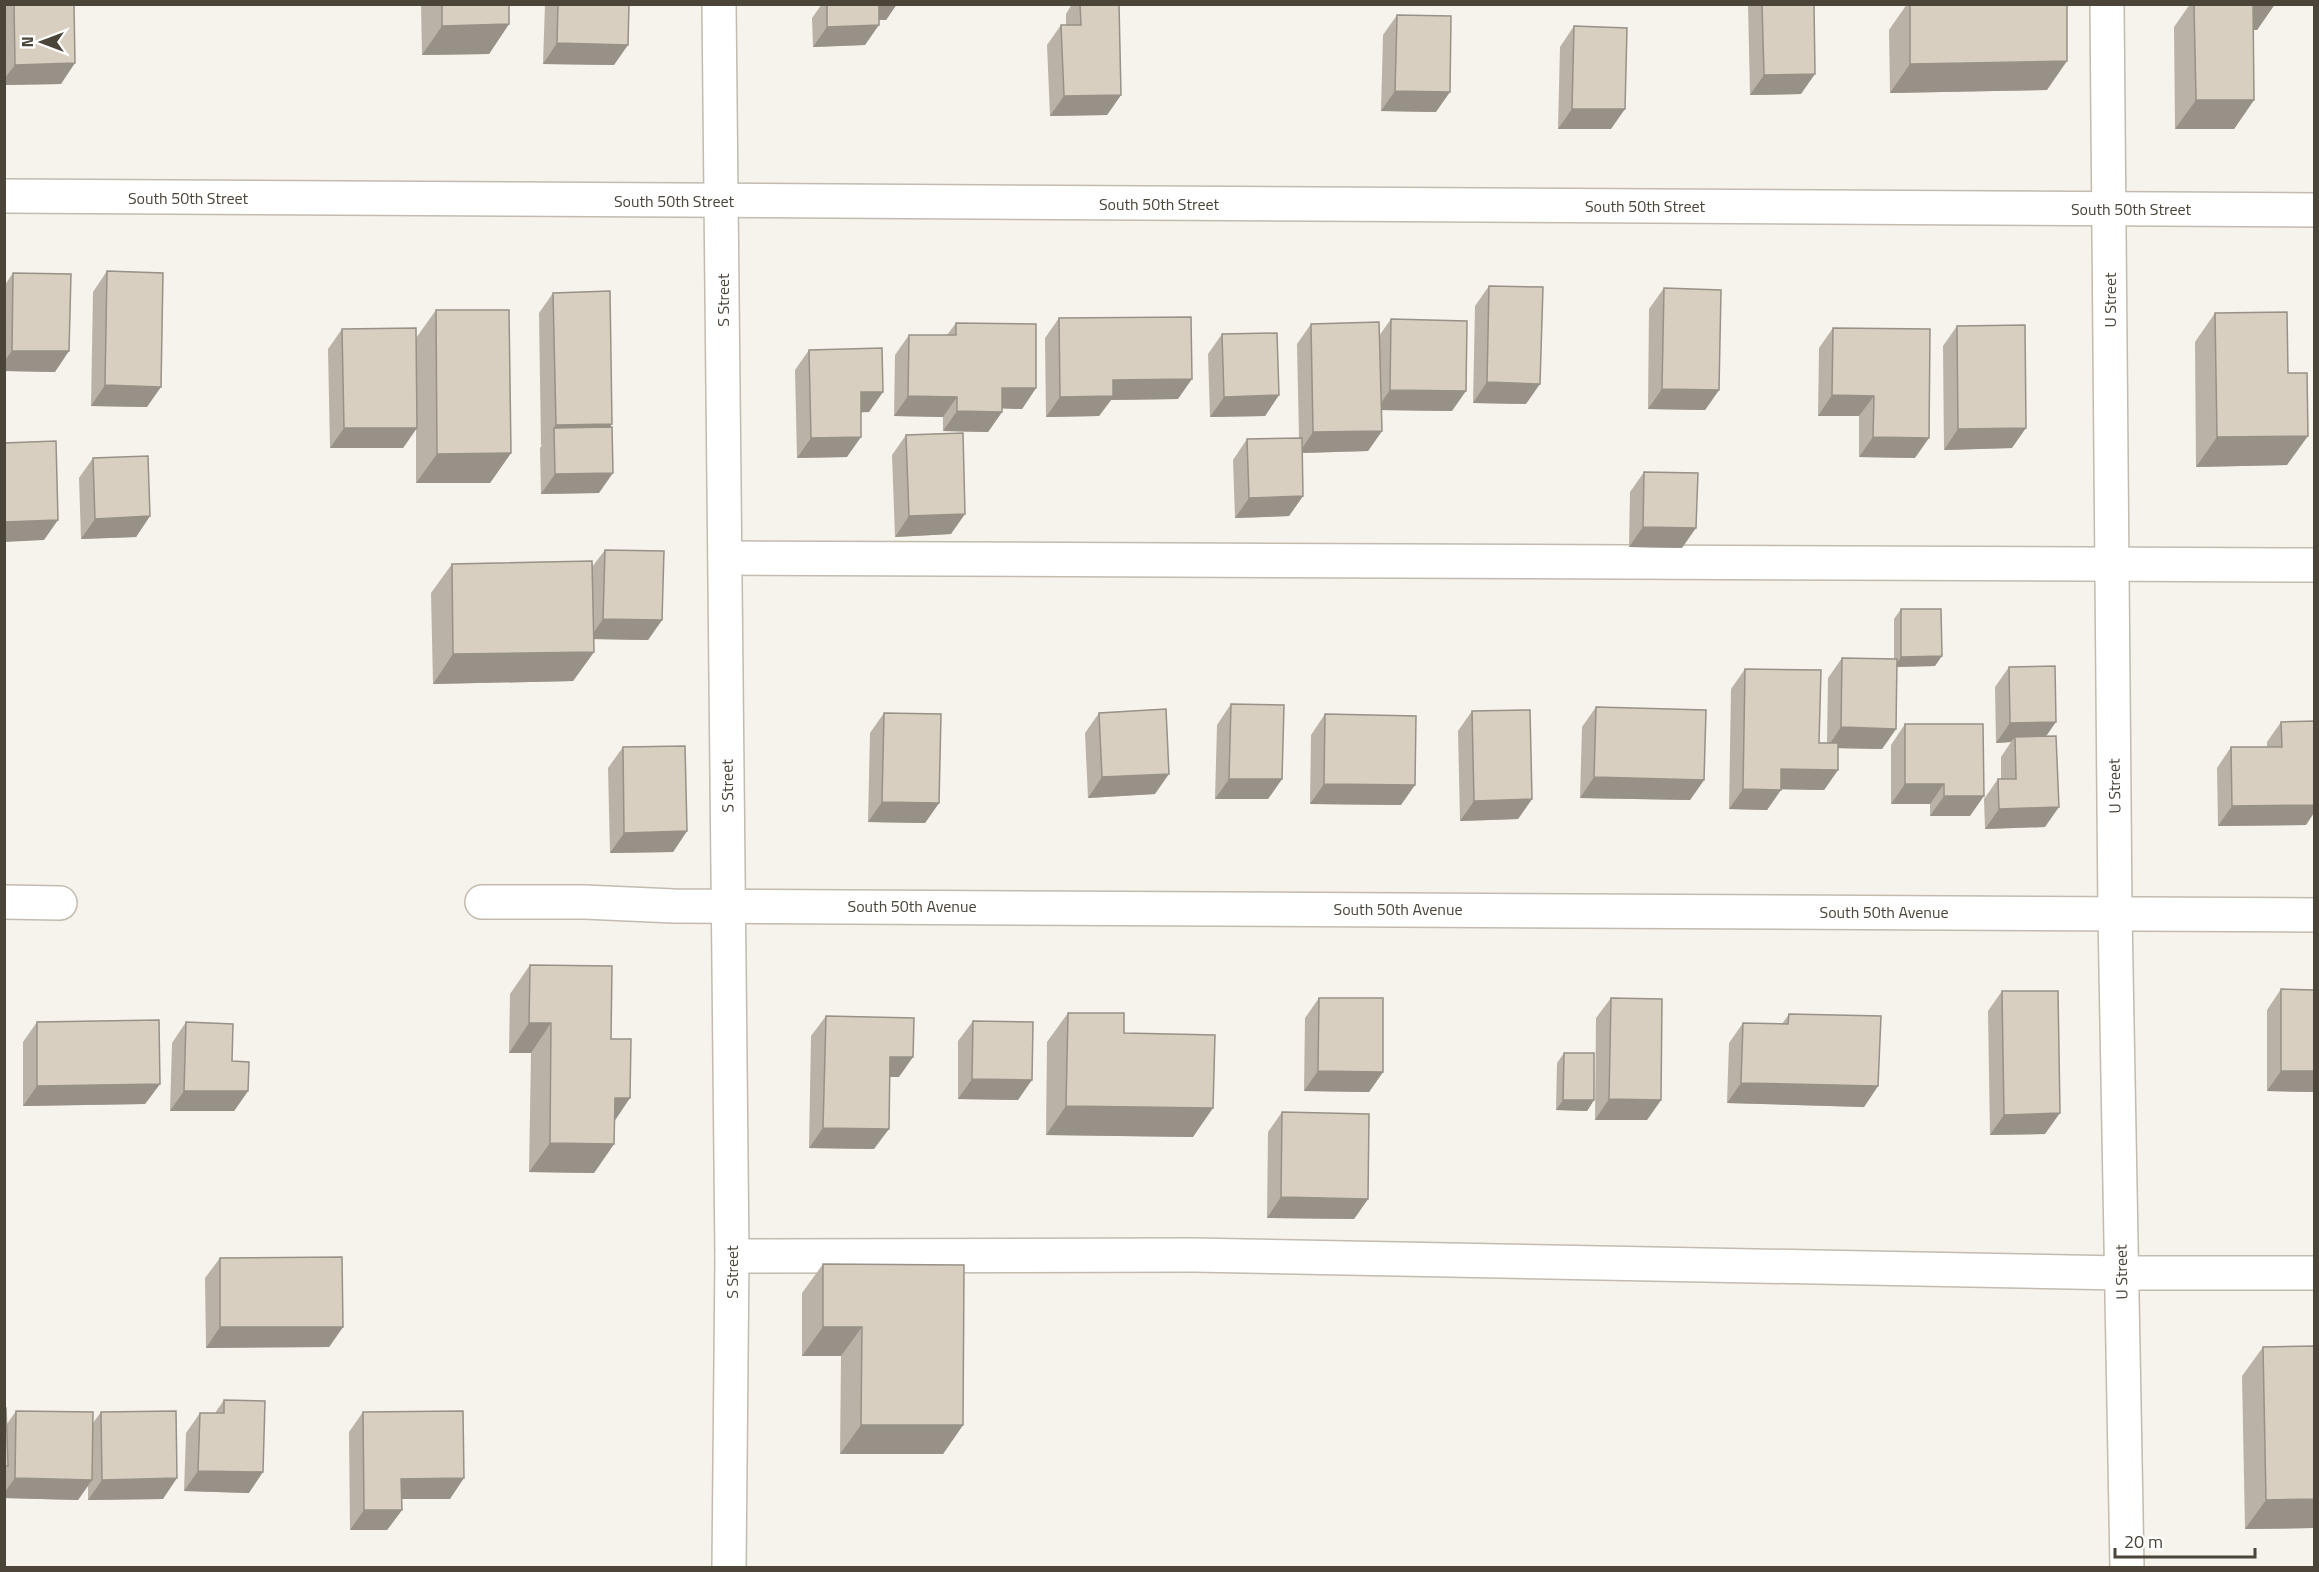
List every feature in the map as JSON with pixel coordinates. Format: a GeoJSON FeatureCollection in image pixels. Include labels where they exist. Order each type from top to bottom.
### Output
{"type":"FeatureCollection","features":[{"type":"Feature","properties":{"kind":"street","name":"S Street"},"geometry":{"type":"LineString","coordinates":[[718,4],[732,1256],[729,1568]]}},
{"type":"Feature","properties":{"kind":"street","name":"U Street"},"geometry":{"type":"LineString","coordinates":[[2107,4],[2115,914],[2127,1568]]}},
{"type":"Feature","properties":{"kind":"street","name":"South 50th Street"},"geometry":{"type":"LineString","coordinates":[[4,196],[2314,210]]}},
{"type":"Feature","properties":{"kind":"street"},"geometry":{"type":"LineString","coordinates":[[725,558],[2314,565]]}},
{"type":"Feature","properties":{"kind":"street"},"geometry":{"type":"LineString","coordinates":[[4,902],[60,903]]}},
{"type":"Feature","properties":{"kind":"street","name":"South 50th Avenue"},"geometry":{"type":"LineString","coordinates":[[482,902],[584,902],[674,906],[728,904],[2314,915]]}},
{"type":"Feature","properties":{"kind":"street"},"geometry":{"type":"LineString","coordinates":[[732,1256],[1193,1255],[2121,1273],[2314,1273]]}},
{"type":"Feature","properties":{"kind":"building"},"geometry":{"type":"Polygon","coordinates":[[[14,4],[74,4],[75,63],[15,65],[14,4]]]}},
{"type":"Feature","properties":{"kind":"building"},"geometry":{"type":"Polygon","coordinates":[[[442,4],[509,4],[509,24],[442,26],[442,4]]]}},
{"type":"Feature","properties":{"kind":"building"},"geometry":{"type":"Polygon","coordinates":[[[558,4],[629,4],[628,45],[557,43],[558,4]]]}},
{"type":"Feature","properties":{"kind":"building"},"geometry":{"type":"Polygon","coordinates":[[[827,4],[879,4],[879,25],[827,27],[827,4]]]}},
{"type":"Feature","properties":{"kind":"building"},"geometry":{"type":"Polygon","coordinates":[[[1080,4],[1119,4],[1121,95],[1064,96],[1061,25],[1081,25],[1080,4]]]}},
{"type":"Feature","properties":{"kind":"building"},"geometry":{"type":"Polygon","coordinates":[[[1762,4],[1814,4],[1815,74],[1764,75],[1762,4]]]}},
{"type":"Feature","properties":{"kind":"building"},"geometry":{"type":"Polygon","coordinates":[[[1910,4],[2067,4],[2067,61],[1910,64],[1910,4]]]}},
{"type":"Feature","properties":{"kind":"building"},"geometry":{"type":"Polygon","coordinates":[[[2194,4],[2253,4],[2254,100],[2196,100],[2194,4]]]}},
{"type":"Feature","properties":{"kind":"building"},"geometry":{"type":"Polygon","coordinates":[[[1397,15],[1451,16],[1450,92],[1395,91],[1397,15]]]}},
{"type":"Feature","properties":{"kind":"building"},"geometry":{"type":"Polygon","coordinates":[[[1574,26],[1627,28],[1625,109],[1572,109],[1574,26]]]}},
{"type":"Feature","properties":{"kind":"building"},"geometry":{"type":"Polygon","coordinates":[[[107,271],[163,273],[161,387],[105,385],[107,271]]]}},
{"type":"Feature","properties":{"kind":"building"},"geometry":{"type":"Polygon","coordinates":[[[13,273],[71,274],[69,351],[12,351],[13,273]]]}},
{"type":"Feature","properties":{"kind":"building"},"geometry":{"type":"Polygon","coordinates":[[[1489,286],[1543,287],[1540,384],[1487,382],[1489,286]]]}},
{"type":"Feature","properties":{"kind":"building"},"geometry":{"type":"Polygon","coordinates":[[[1664,288],[1721,290],[1719,390],[1662,389],[1664,288]]]}},
{"type":"Feature","properties":{"kind":"building"},"geometry":{"type":"Polygon","coordinates":[[[610,291],[612,424],[556,425],[553,293],[610,291]]]}},
{"type":"Feature","properties":{"kind":"building"},"geometry":{"type":"Polygon","coordinates":[[[436,310],[509,310],[511,453],[437,454],[436,310]]]}},
{"type":"Feature","properties":{"kind":"building"},"geometry":{"type":"Polygon","coordinates":[[[2287,312],[2288,373],[2307,373],[2308,436],[2217,437],[2215,313],[2287,312]]]}},
{"type":"Feature","properties":{"kind":"building"},"geometry":{"type":"Polygon","coordinates":[[[1191,317],[1192,379],[1113,380],[1113,396],[1060,397],[1059,318],[1191,317]]]}},
{"type":"Feature","properties":{"kind":"building"},"geometry":{"type":"Polygon","coordinates":[[[1391,319],[1467,321],[1466,391],[1390,390],[1391,319]]]}},
{"type":"Feature","properties":{"kind":"building"},"geometry":{"type":"Polygon","coordinates":[[[1379,322],[1382,431],[1313,432],[1311,324],[1379,322]]]}},
{"type":"Feature","properties":{"kind":"building"},"geometry":{"type":"Polygon","coordinates":[[[956,323],[1036,324],[1036,388],[1002,388],[1002,412],[957,411],[957,397],[908,396],[909,335],[956,335],[956,323]]]}},
{"type":"Feature","properties":{"kind":"building"},"geometry":{"type":"Polygon","coordinates":[[[2025,325],[2026,428],[1958,429],[1957,326],[2025,325]]]}},
{"type":"Feature","properties":{"kind":"building"},"geometry":{"type":"Polygon","coordinates":[[[416,328],[417,428],[344,428],[342,329],[416,328]]]}},
{"type":"Feature","properties":{"kind":"building"},"geometry":{"type":"Polygon","coordinates":[[[1833,328],[1930,329],[1929,438],[1873,437],[1874,396],[1832,395],[1833,328]]]}},
{"type":"Feature","properties":{"kind":"building"},"geometry":{"type":"Polygon","coordinates":[[[1277,333],[1279,395],[1224,397],[1222,334],[1277,333]]]}},
{"type":"Feature","properties":{"kind":"building"},"geometry":{"type":"Polygon","coordinates":[[[882,348],[883,392],[861,392],[861,437],[811,438],[809,350],[882,348]]]}},
{"type":"Feature","properties":{"kind":"building"},"geometry":{"type":"Polygon","coordinates":[[[612,427],[613,473],[555,474],[554,428],[612,427]]]}},
{"type":"Feature","properties":{"kind":"building"},"geometry":{"type":"Polygon","coordinates":[[[963,433],[965,514],[909,516],[906,435],[963,433]]]}},
{"type":"Feature","properties":{"kind":"building"},"geometry":{"type":"Polygon","coordinates":[[[1302,438],[1303,496],[1249,498],[1247,439],[1302,438]]]}},
{"type":"Feature","properties":{"kind":"building"},"geometry":{"type":"Polygon","coordinates":[[[56,441],[58,520],[4,522],[4,443],[56,441]]]}},
{"type":"Feature","properties":{"kind":"building"},"geometry":{"type":"Polygon","coordinates":[[[148,456],[150,516],[95,519],[93,458],[148,456]]]}},
{"type":"Feature","properties":{"kind":"building"},"geometry":{"type":"Polygon","coordinates":[[[1644,472],[1698,473],[1696,528],[1643,527],[1644,472]]]}},
{"type":"Feature","properties":{"kind":"building"},"geometry":{"type":"Polygon","coordinates":[[[605,550],[664,551],[662,620],[603,619],[605,550]]]}},
{"type":"Feature","properties":{"kind":"building"},"geometry":{"type":"Polygon","coordinates":[[[592,561],[594,652],[453,654],[452,564],[592,561]]]}},
{"type":"Feature","properties":{"kind":"building"},"geometry":{"type":"Polygon","coordinates":[[[1901,609],[1941,609],[1942,656],[1901,657],[1901,609]]]}},
{"type":"Feature","properties":{"kind":"building"},"geometry":{"type":"Polygon","coordinates":[[[1842,658],[1897,659],[1896,729],[1841,727],[1842,658]]]}},
{"type":"Feature","properties":{"kind":"building"},"geometry":{"type":"Polygon","coordinates":[[[2055,666],[2056,722],[2010,723],[2009,667],[2055,666]]]}},
{"type":"Feature","properties":{"kind":"building"},"geometry":{"type":"Polygon","coordinates":[[[1745,669],[1821,670],[1819,743],[1838,743],[1838,770],[1781,769],[1781,790],[1743,789],[1745,669]]]}},
{"type":"Feature","properties":{"kind":"building"},"geometry":{"type":"Polygon","coordinates":[[[1231,704],[1284,705],[1282,779],[1229,779],[1231,704]]]}},
{"type":"Feature","properties":{"kind":"building"},"geometry":{"type":"Polygon","coordinates":[[[1596,707],[1706,710],[1704,780],[1594,777],[1596,707]]]}},
{"type":"Feature","properties":{"kind":"building"},"geometry":{"type":"Polygon","coordinates":[[[1166,709],[1169,774],[1102,777],[1099,713],[1166,709]]]}},
{"type":"Feature","properties":{"kind":"building"},"geometry":{"type":"Polygon","coordinates":[[[1530,710],[1532,799],[1474,801],[1472,711],[1530,710]]]}},
{"type":"Feature","properties":{"kind":"building"},"geometry":{"type":"Polygon","coordinates":[[[884,713],[941,714],[939,803],[882,802],[884,713]]]}},
{"type":"Feature","properties":{"kind":"building"},"geometry":{"type":"Polygon","coordinates":[[[1325,714],[1416,716],[1415,785],[1324,784],[1325,714]]]}},
{"type":"Feature","properties":{"kind":"building"},"geometry":{"type":"Polygon","coordinates":[[[2314,721],[2314,805],[2232,806],[2231,747],[2282,747],[2281,722],[2314,721]]]}},
{"type":"Feature","properties":{"kind":"building"},"geometry":{"type":"Polygon","coordinates":[[[1905,724],[1983,724],[1984,796],[1944,796],[1944,784],[1905,784],[1905,724]]]}},
{"type":"Feature","properties":{"kind":"building"},"geometry":{"type":"Polygon","coordinates":[[[2056,736],[2059,807],[1999,809],[1998,779],[2016,779],[2015,737],[2056,736]]]}},
{"type":"Feature","properties":{"kind":"building"},"geometry":{"type":"Polygon","coordinates":[[[685,746],[687,831],[624,833],[623,747],[685,746]]]}},
{"type":"Feature","properties":{"kind":"building"},"geometry":{"type":"Polygon","coordinates":[[[530,965],[612,966],[611,1039],[631,1039],[630,1098],[615,1098],[614,1144],[550,1143],[551,1023],[529,1023],[530,965]]]}},
{"type":"Feature","properties":{"kind":"building"},"geometry":{"type":"Polygon","coordinates":[[[2281,989],[2314,990],[2314,1071],[2281,1071],[2281,989]]]}},
{"type":"Feature","properties":{"kind":"building"},"geometry":{"type":"Polygon","coordinates":[[[2002,991],[2058,991],[2060,1113],[2004,1115],[2002,991]]]}},
{"type":"Feature","properties":{"kind":"building"},"geometry":{"type":"Polygon","coordinates":[[[1319,998],[1383,998],[1383,1072],[1318,1071],[1319,998]]]}},
{"type":"Feature","properties":{"kind":"building"},"geometry":{"type":"Polygon","coordinates":[[[1611,998],[1662,999],[1661,1100],[1609,1099],[1611,998]]]}},
{"type":"Feature","properties":{"kind":"building"},"geometry":{"type":"Polygon","coordinates":[[[1068,1013],[1124,1013],[1124,1033],[1215,1035],[1213,1108],[1066,1106],[1068,1013]]]}},
{"type":"Feature","properties":{"kind":"building"},"geometry":{"type":"Polygon","coordinates":[[[1789,1014],[1881,1016],[1878,1086],[1741,1083],[1743,1023],[1788,1024],[1789,1014]]]}},
{"type":"Feature","properties":{"kind":"building"},"geometry":{"type":"Polygon","coordinates":[[[826,1016],[914,1018],[913,1057],[890,1057],[889,1129],[823,1128],[826,1016]]]}},
{"type":"Feature","properties":{"kind":"building"},"geometry":{"type":"Polygon","coordinates":[[[159,1020],[160,1084],[37,1086],[37,1022],[159,1020]]]}},
{"type":"Feature","properties":{"kind":"building"},"geometry":{"type":"Polygon","coordinates":[[[973,1021],[1033,1022],[1032,1080],[972,1079],[973,1021]]]}},
{"type":"Feature","properties":{"kind":"building"},"geometry":{"type":"Polygon","coordinates":[[[186,1022],[233,1024],[232,1061],[249,1062],[248,1091],[184,1091],[186,1022]]]}},
{"type":"Feature","properties":{"kind":"building"},"geometry":{"type":"Polygon","coordinates":[[[1564,1053],[1594,1053],[1594,1100],[1563,1100],[1564,1053]]]}},
{"type":"Feature","properties":{"kind":"building"},"geometry":{"type":"Polygon","coordinates":[[[1282,1112],[1369,1114],[1368,1199],[1281,1197],[1282,1112]]]}},
{"type":"Feature","properties":{"kind":"building"},"geometry":{"type":"Polygon","coordinates":[[[342,1257],[343,1327],[220,1327],[220,1258],[342,1257]]]}},
{"type":"Feature","properties":{"kind":"building"},"geometry":{"type":"Polygon","coordinates":[[[823,1264],[964,1265],[963,1425],[861,1425],[862,1327],[823,1327],[823,1264]]]}},
{"type":"Feature","properties":{"kind":"building"},"geometry":{"type":"Polygon","coordinates":[[[2314,1346],[2314,1499],[2266,1500],[2263,1347],[2314,1346]]]}},
{"type":"Feature","properties":{"kind":"building"},"geometry":{"type":"Polygon","coordinates":[[[224,1400],[265,1401],[263,1472],[198,1471],[200,1413],[224,1413],[224,1400]]]}},
{"type":"Feature","properties":{"kind":"building"},"geometry":{"type":"Polygon","coordinates":[[[4,1408],[6,1408],[8,1466],[4,1466],[4,1408]]]}},
{"type":"Feature","properties":{"kind":"building"},"geometry":{"type":"Polygon","coordinates":[[[16,1411],[93,1412],[92,1480],[15,1478],[16,1411]]]}},
{"type":"Feature","properties":{"kind":"building"},"geometry":{"type":"Polygon","coordinates":[[[176,1411],[177,1478],[102,1480],[101,1412],[176,1411]]]}},
{"type":"Feature","properties":{"kind":"building"},"geometry":{"type":"Polygon","coordinates":[[[463,1411],[464,1478],[401,1479],[402,1510],[364,1510],[363,1412],[463,1411]]]}}]}
